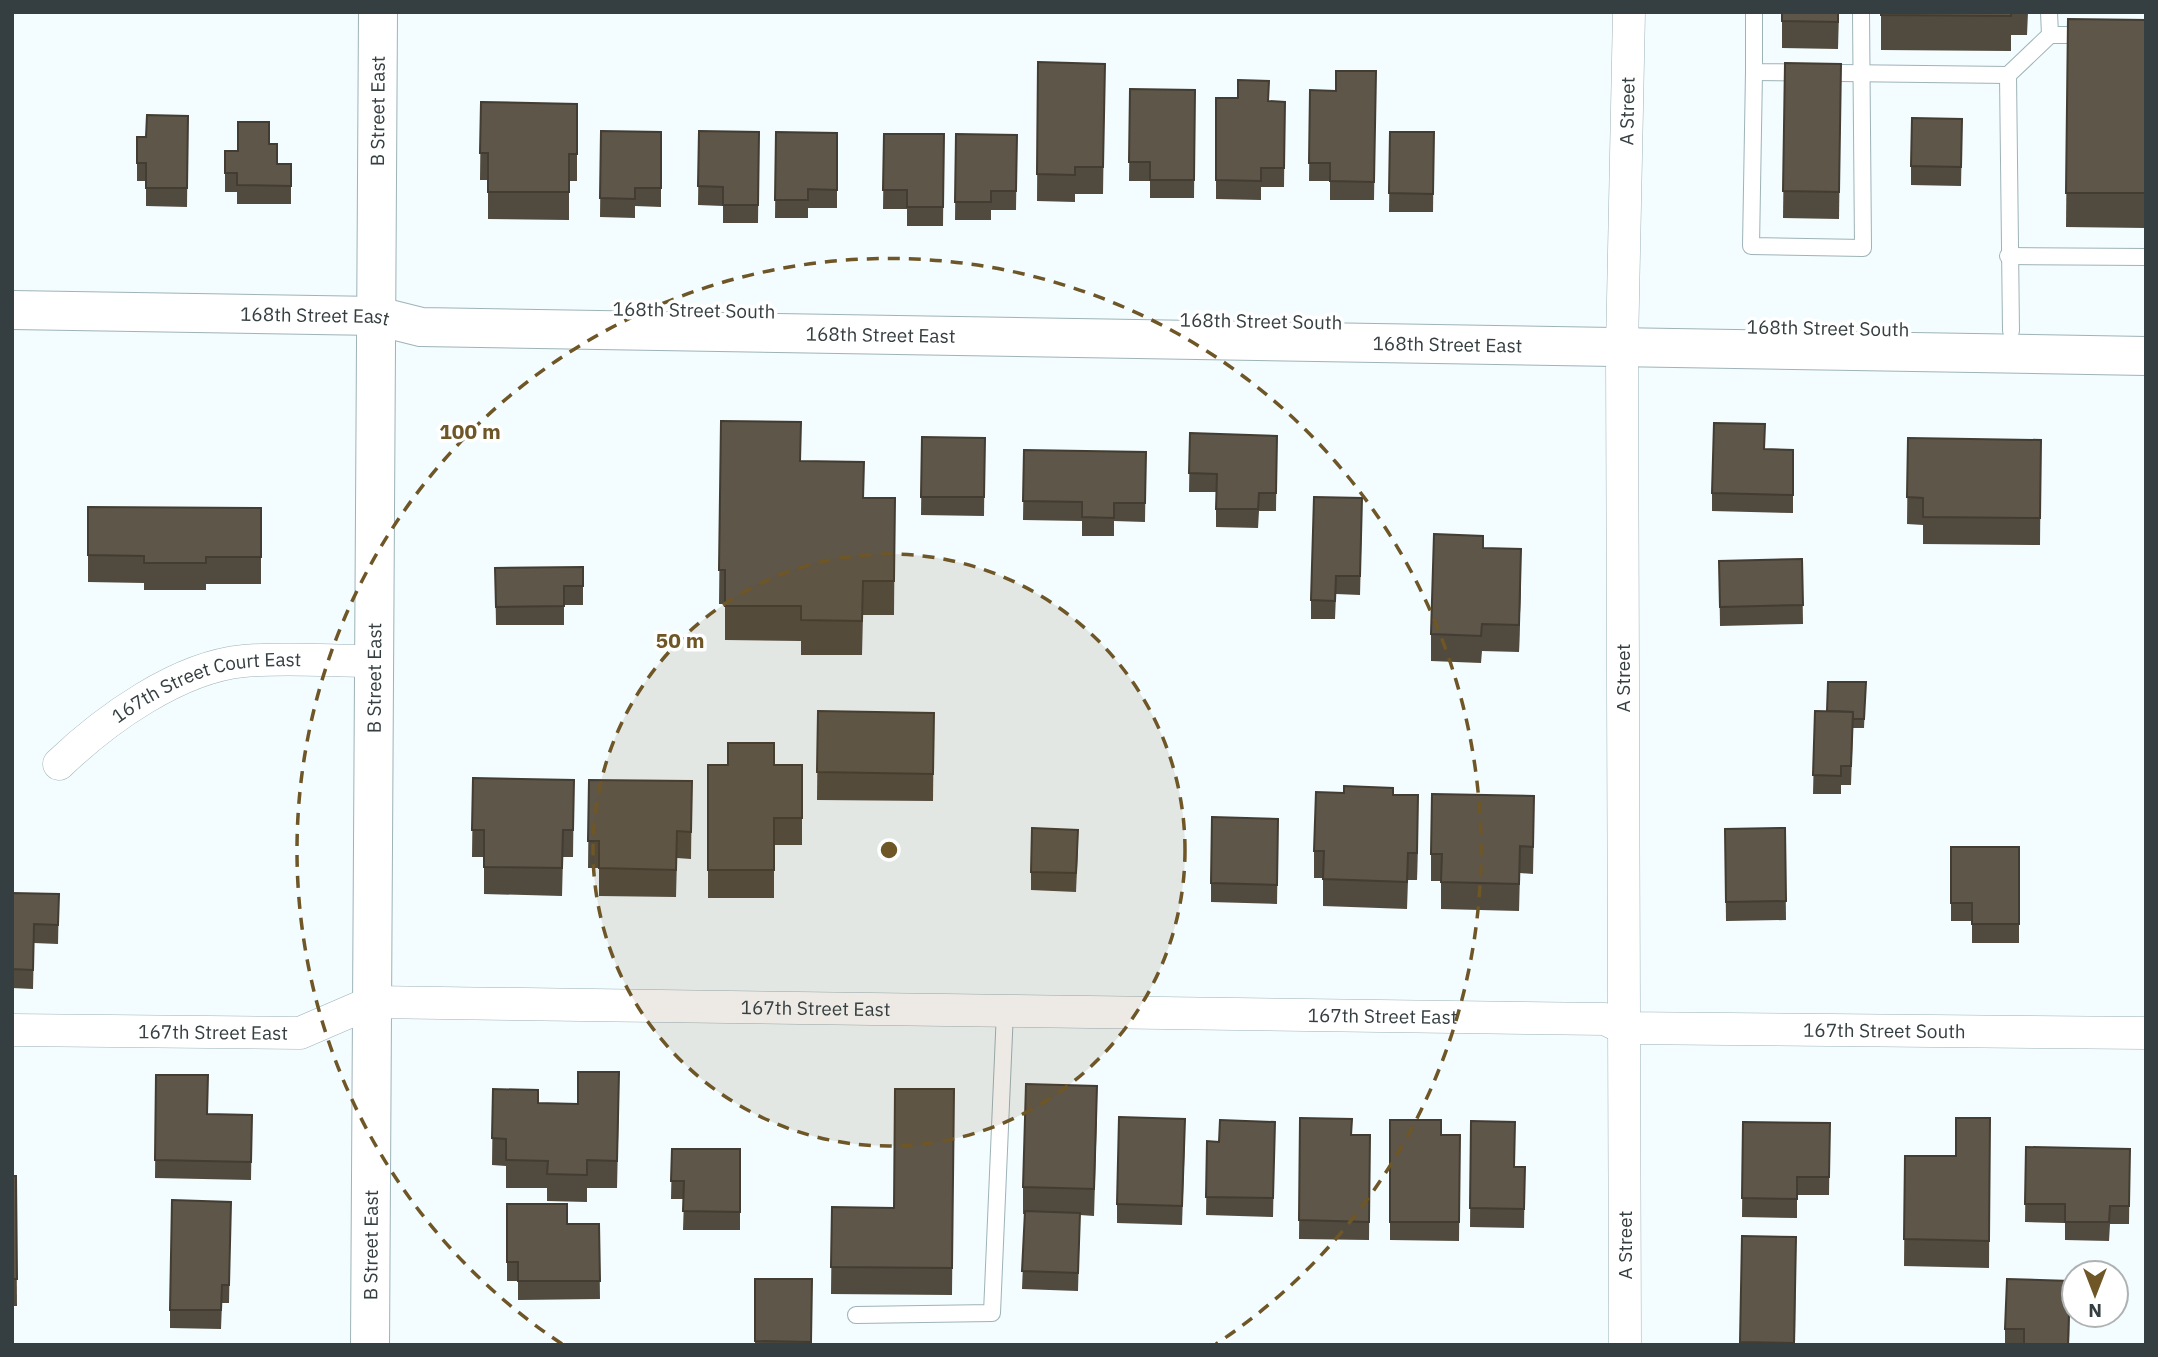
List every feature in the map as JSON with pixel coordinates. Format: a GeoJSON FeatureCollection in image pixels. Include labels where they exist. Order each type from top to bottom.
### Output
{"type":"FeatureCollection","features":[{"type":"Feature","properties":{"kind":"street","name":"B Street East"},"geometry":{"type":"LineString","coordinates":[[370,1345],[379,12]]}},
{"type":"Feature","properties":{"kind":"street","name":"A Street"},"geometry":{"type":"LineString","coordinates":[[1625,1345],[1623,337],[1629,12]]}},
{"type":"Feature","properties":{"kind":"street","name":"168th Street East"},"geometry":{"type":"LineString","coordinates":[[12,310],[377,316],[421,327],[1623,337]]}},
{"type":"Feature","properties":{"kind":"street","name":"168th Street South"},"geometry":{"type":"LineString","coordinates":[[1623,337],[2011,331],[2146,332]]}},
{"type":"Feature","properties":{"kind":"street","name":"168th Street South"},"geometry":{"type":"LineString","coordinates":[[1623,337],[2146,356]]}},
{"type":"Feature","properties":{"kind":"street","name":"167th Street Court East"},"geometry":{"type":"LineString","coordinates":[[59,764],[91,733],[124,711],[173,684],[221,665],[245,661],[373,662]]}},
{"type":"Feature","properties":{"kind":"street","name":"167th Street East"},"geometry":{"type":"LineString","coordinates":[[12,1030],[300,1033],[372,1002],[1605,1018],[1623,1028]]}},
{"type":"Feature","properties":{"kind":"street","name":"167th Street South"},"geometry":{"type":"LineString","coordinates":[[1623,1028],[2146,1033]]}},
{"type":"Feature","properties":{"kind":"lane"},"geometry":{"type":"LineString","coordinates":[[1754,12],[1751,246],[1863,248],[1861,12]]}},
{"type":"Feature","properties":{"kind":"lane"},"geometry":{"type":"LineString","coordinates":[[2049,12],[2050,35]]}},
{"type":"Feature","properties":{"kind":"lane"},"geometry":{"type":"LineString","coordinates":[[1754,72],[2008,75],[2050,35],[2105,35]]}},
{"type":"Feature","properties":{"kind":"lane"},"geometry":{"type":"LineString","coordinates":[[2008,75],[2008,256],[2011,331]]}},
{"type":"Feature","properties":{"kind":"lane"},"geometry":{"type":"LineString","coordinates":[[2008,256],[2146,257]]}},
{"type":"Feature","properties":{"kind":"lane"},"geometry":{"type":"LineString","coordinates":[[856,1315],[992,1313],[1005,1011]]}},
{"type":"Feature","properties":{"kind":"building"},"geometry":{"type":"Polygon","coordinates":[[[1782,12],[1838,12],[1838,22],[1782,21],[1782,12]]]}},
{"type":"Feature","properties":{"kind":"building"},"geometry":{"type":"Polygon","coordinates":[[[1881,12],[2011,12],[2011,16],[1881,15],[1881,12]]]}},
{"type":"Feature","properties":{"kind":"building"},"geometry":{"type":"Polygon","coordinates":[[[2068,19],[2146,20],[2146,193],[2066,193],[2068,19]]]}},
{"type":"Feature","properties":{"kind":"building"},"geometry":{"type":"Polygon","coordinates":[[[1038,62],[1105,64],[1103,167],[1075,167],[1075,175],[1037,174],[1038,62]]]}},
{"type":"Feature","properties":{"kind":"building"},"geometry":{"type":"Polygon","coordinates":[[[1785,63],[1841,64],[1839,192],[1783,191],[1785,63]]]}},
{"type":"Feature","properties":{"kind":"building"},"geometry":{"type":"Polygon","coordinates":[[[1336,71],[1376,71],[1374,182],[1330,181],[1330,163],[1309,163],[1310,90],[1336,91],[1336,71]]]}},
{"type":"Feature","properties":{"kind":"building"},"geometry":{"type":"Polygon","coordinates":[[[1238,80],[1269,81],[1268,101],[1285,102],[1284,168],[1261,168],[1261,181],[1216,180],[1216,98],[1238,98],[1238,80]]]}},
{"type":"Feature","properties":{"kind":"building"},"geometry":{"type":"Polygon","coordinates":[[[1130,89],[1195,90],[1194,180],[1150,180],[1150,162],[1129,162],[1130,89]]]}},
{"type":"Feature","properties":{"kind":"building"},"geometry":{"type":"Polygon","coordinates":[[[481,102],[577,104],[577,154],[569,154],[569,192],[488,192],[488,153],[480,153],[481,102]]]}},
{"type":"Feature","properties":{"kind":"building"},"geometry":{"type":"Polygon","coordinates":[[[147,115],[188,116],[187,188],[146,188],[146,163],[137,163],[137,137],[146,137],[147,115]]]}},
{"type":"Feature","properties":{"kind":"building"},"geometry":{"type":"Polygon","coordinates":[[[1912,118],[1962,119],[1961,167],[1911,166],[1912,118]]]}},
{"type":"Feature","properties":{"kind":"building"},"geometry":{"type":"Polygon","coordinates":[[[238,122],[269,122],[269,144],[277,144],[277,164],[291,164],[291,186],[237,185],[237,173],[225,173],[225,151],[238,151],[238,122]]]}},
{"type":"Feature","properties":{"kind":"building"},"geometry":{"type":"Polygon","coordinates":[[[601,131],[661,132],[661,188],[635,188],[635,199],[600,198],[601,131]]]}},
{"type":"Feature","properties":{"kind":"building"},"geometry":{"type":"Polygon","coordinates":[[[699,131],[759,132],[758,205],[723,205],[723,187],[698,186],[699,131]]]}},
{"type":"Feature","properties":{"kind":"building"},"geometry":{"type":"Polygon","coordinates":[[[776,132],[837,133],[837,190],[808,189],[808,200],[775,200],[776,132]]]}},
{"type":"Feature","properties":{"kind":"building"},"geometry":{"type":"Polygon","coordinates":[[[1390,132],[1434,132],[1433,194],[1389,193],[1390,132]]]}},
{"type":"Feature","properties":{"kind":"building"},"geometry":{"type":"Polygon","coordinates":[[[884,134],[944,134],[943,207],[907,207],[907,190],[883,190],[884,134]]]}},
{"type":"Feature","properties":{"kind":"building"},"geometry":{"type":"Polygon","coordinates":[[[956,134],[1017,135],[1016,191],[991,191],[991,202],[955,202],[956,134]]]}},
{"type":"Feature","properties":{"kind":"building"},"geometry":{"type":"Polygon","coordinates":[[[721,421],[801,422],[800,461],[864,462],[863,498],[895,498],[894,581],[863,581],[862,621],[801,620],[801,606],[725,606],[725,570],[719,570],[721,421]]]}},
{"type":"Feature","properties":{"kind":"building"},"geometry":{"type":"Polygon","coordinates":[[[1714,423],[1765,424],[1764,449],[1793,450],[1793,495],[1712,493],[1714,423]]]}},
{"type":"Feature","properties":{"kind":"building"},"geometry":{"type":"Polygon","coordinates":[[[1190,433],[1277,436],[1276,493],[1259,493],[1258,509],[1216,509],[1217,474],[1189,473],[1190,433]]]}},
{"type":"Feature","properties":{"kind":"building"},"geometry":{"type":"Polygon","coordinates":[[[922,437],[985,438],[984,497],[921,497],[922,437]]]}},
{"type":"Feature","properties":{"kind":"building"},"geometry":{"type":"Polygon","coordinates":[[[1908,438],[2041,440],[2040,518],[1923,517],[1923,498],[1907,497],[1908,438]]]}},
{"type":"Feature","properties":{"kind":"building"},"geometry":{"type":"Polygon","coordinates":[[[1024,450],[1146,452],[1145,503],[1114,503],[1114,518],[1082,517],[1082,502],[1023,501],[1024,450]]]}},
{"type":"Feature","properties":{"kind":"building"},"geometry":{"type":"Polygon","coordinates":[[[1314,497],[1362,498],[1360,576],[1336,576],[1335,601],[1311,600],[1314,497]]]}},
{"type":"Feature","properties":{"kind":"building"},"geometry":{"type":"Polygon","coordinates":[[[88,507],[261,508],[261,557],[206,557],[206,563],[144,563],[144,556],[88,555],[88,507]]]}},
{"type":"Feature","properties":{"kind":"building"},"geometry":{"type":"Polygon","coordinates":[[[1434,534],[1483,536],[1483,548],[1521,549],[1519,625],[1482,624],[1481,636],[1431,634],[1434,534]]]}},
{"type":"Feature","properties":{"kind":"building"},"geometry":{"type":"Polygon","coordinates":[[[1802,559],[1803,605],[1720,607],[1719,561],[1802,559]]]}},
{"type":"Feature","properties":{"kind":"building"},"geometry":{"type":"Polygon","coordinates":[[[583,567],[583,586],[564,586],[564,606],[496,607],[495,568],[583,567]]]}},
{"type":"Feature","properties":{"kind":"building"},"geometry":{"type":"Polygon","coordinates":[[[1828,682],[1866,682],[1864,719],[1853,719],[1853,712],[1827,711],[1828,682]]]}},
{"type":"Feature","properties":{"kind":"building"},"geometry":{"type":"Polygon","coordinates":[[[818,711],[934,713],[933,774],[817,772],[818,711]]]}},
{"type":"Feature","properties":{"kind":"building"},"geometry":{"type":"Polygon","coordinates":[[[1815,711],[1853,712],[1851,766],[1841,766],[1841,776],[1813,775],[1815,711]]]}},
{"type":"Feature","properties":{"kind":"building"},"geometry":{"type":"Polygon","coordinates":[[[728,743],[774,743],[774,765],[802,765],[802,818],[774,818],[774,870],[708,870],[708,765],[728,765],[728,743]]]}},
{"type":"Feature","properties":{"kind":"building"},"geometry":{"type":"Polygon","coordinates":[[[473,778],[574,780],[573,830],[563,830],[562,868],[484,867],[484,830],[472,830],[473,778]]]}},
{"type":"Feature","properties":{"kind":"building"},"geometry":{"type":"Polygon","coordinates":[[[589,780],[692,781],[691,832],[677,831],[676,870],[599,868],[599,841],[588,841],[589,780]]]}},
{"type":"Feature","properties":{"kind":"building"},"geometry":{"type":"Polygon","coordinates":[[[1344,786],[1393,788],[1393,795],[1418,795],[1417,853],[1408,853],[1407,882],[1323,879],[1324,851],[1314,851],[1316,792],[1344,793],[1344,786]]]}},
{"type":"Feature","properties":{"kind":"building"},"geometry":{"type":"Polygon","coordinates":[[[1432,794],[1534,796],[1533,847],[1520,846],[1519,884],[1441,882],[1442,854],[1431,854],[1432,794]]]}},
{"type":"Feature","properties":{"kind":"building"},"geometry":{"type":"Polygon","coordinates":[[[1212,817],[1278,819],[1277,885],[1211,883],[1212,817]]]}},
{"type":"Feature","properties":{"kind":"building"},"geometry":{"type":"Polygon","coordinates":[[[1032,828],[1078,830],[1076,873],[1031,872],[1032,828]]]}},
{"type":"Feature","properties":{"kind":"building"},"geometry":{"type":"Polygon","coordinates":[[[1785,828],[1786,901],[1726,902],[1725,829],[1785,828]]]}},
{"type":"Feature","properties":{"kind":"building"},"geometry":{"type":"Polygon","coordinates":[[[1951,847],[2019,847],[2019,924],[1972,924],[1972,903],[1951,903],[1951,847]]]}},
{"type":"Feature","properties":{"kind":"building"},"geometry":{"type":"Polygon","coordinates":[[[12,893],[59,894],[58,925],[34,924],[33,970],[12,969],[12,893]]]}},
{"type":"Feature","properties":{"kind":"building"},"geometry":{"type":"Polygon","coordinates":[[[578,1072],[619,1072],[617,1161],[587,1160],[587,1175],[547,1174],[548,1161],[506,1160],[506,1139],[492,1138],[493,1089],[538,1090],[538,1103],[578,1104],[578,1072]]]}},
{"type":"Feature","properties":{"kind":"building"},"geometry":{"type":"Polygon","coordinates":[[[156,1075],[208,1075],[207,1114],[252,1115],[251,1162],[155,1160],[156,1075]]]}},
{"type":"Feature","properties":{"kind":"building"},"geometry":{"type":"Polygon","coordinates":[[[1026,1084],[1097,1086],[1094,1189],[1023,1187],[1026,1084]]]}},
{"type":"Feature","properties":{"kind":"building"},"geometry":{"type":"Polygon","coordinates":[[[895,1089],[954,1089],[952,1268],[831,1267],[832,1207],[894,1208],[895,1089]]]}},
{"type":"Feature","properties":{"kind":"building"},"geometry":{"type":"Polygon","coordinates":[[[1119,1117],[1185,1119],[1182,1206],[1117,1204],[1119,1117]]]}},
{"type":"Feature","properties":{"kind":"building"},"geometry":{"type":"Polygon","coordinates":[[[1300,1118],[1352,1119],[1351,1135],[1370,1135],[1369,1222],[1299,1220],[1300,1118]]]}},
{"type":"Feature","properties":{"kind":"building"},"geometry":{"type":"Polygon","coordinates":[[[1956,1118],[1990,1118],[1989,1241],[1904,1239],[1905,1156],[1956,1156],[1956,1118]]]}},
{"type":"Feature","properties":{"kind":"building"},"geometry":{"type":"Polygon","coordinates":[[[1220,1120],[1275,1122],[1273,1198],[1206,1197],[1207,1141],[1219,1142],[1220,1120]]]}},
{"type":"Feature","properties":{"kind":"building"},"geometry":{"type":"Polygon","coordinates":[[[1390,1120],[1441,1120],[1441,1135],[1460,1135],[1459,1222],[1390,1222],[1390,1120]]]}},
{"type":"Feature","properties":{"kind":"building"},"geometry":{"type":"Polygon","coordinates":[[[1471,1121],[1515,1122],[1514,1167],[1525,1167],[1524,1209],[1470,1208],[1471,1121]]]}},
{"type":"Feature","properties":{"kind":"building"},"geometry":{"type":"Polygon","coordinates":[[[1743,1122],[1830,1123],[1829,1177],[1797,1177],[1797,1199],[1742,1198],[1743,1122]]]}},
{"type":"Feature","properties":{"kind":"building"},"geometry":{"type":"Polygon","coordinates":[[[2026,1147],[2130,1149],[2129,1206],[2110,1206],[2109,1222],[2065,1222],[2065,1204],[2025,1204],[2026,1147]]]}},
{"type":"Feature","properties":{"kind":"building"},"geometry":{"type":"Polygon","coordinates":[[[672,1149],[740,1149],[740,1212],[683,1211],[684,1181],[671,1181],[672,1149]]]}},
{"type":"Feature","properties":{"kind":"building"},"geometry":{"type":"Polygon","coordinates":[[[12,1176],[16,1176],[17,1279],[12,1279],[12,1176]]]}},
{"type":"Feature","properties":{"kind":"building"},"geometry":{"type":"Polygon","coordinates":[[[172,1200],[231,1202],[229,1285],[222,1285],[221,1310],[170,1310],[172,1200]]]}},
{"type":"Feature","properties":{"kind":"building"},"geometry":{"type":"Polygon","coordinates":[[[507,1204],[567,1204],[567,1224],[599,1224],[600,1281],[518,1281],[518,1262],[507,1262],[507,1204]]]}},
{"type":"Feature","properties":{"kind":"building"},"geometry":{"type":"Polygon","coordinates":[[[1025,1211],[1080,1213],[1078,1273],[1022,1271],[1025,1211]]]}},
{"type":"Feature","properties":{"kind":"building"},"geometry":{"type":"Polygon","coordinates":[[[1742,1236],[1796,1237],[1794,1343],[1740,1342],[1742,1236]]]}},
{"type":"Feature","properties":{"kind":"building"},"geometry":{"type":"Polygon","coordinates":[[[755,1279],[812,1279],[811,1342],[755,1341],[755,1279]]]}},
{"type":"Feature","properties":{"kind":"building"},"geometry":{"type":"Polygon","coordinates":[[[2007,1279],[2060,1281],[2060,1329],[2068,1329],[2068,1345],[2024,1345],[2024,1329],[2005,1329],[2007,1279]]]}}]}
